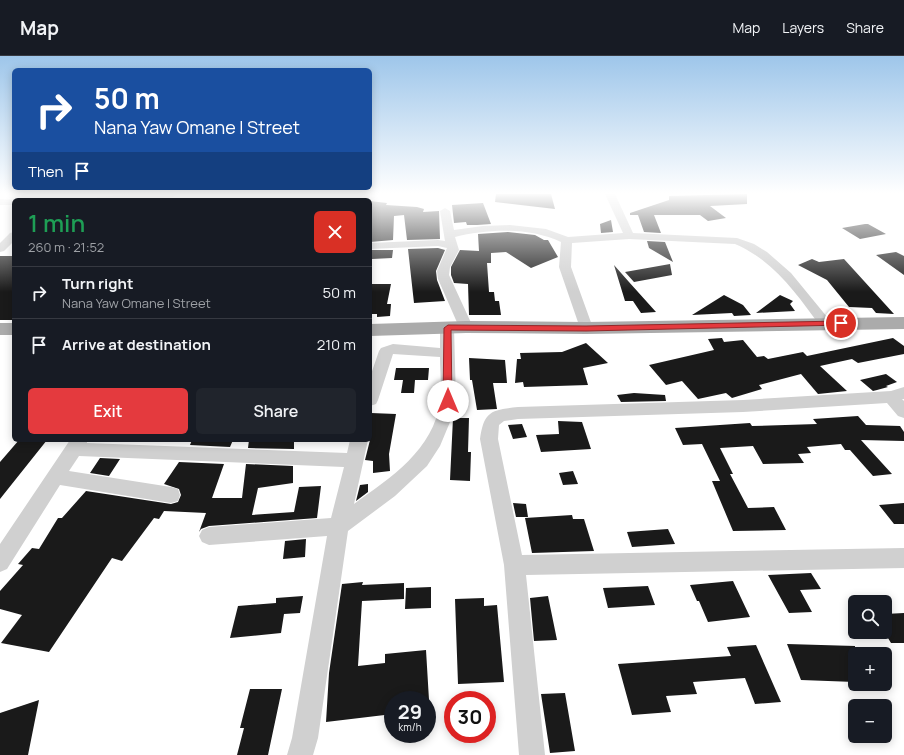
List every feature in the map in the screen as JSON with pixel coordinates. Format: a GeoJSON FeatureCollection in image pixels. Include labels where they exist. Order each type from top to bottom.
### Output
{"type":"FeatureCollection","features":[{"type":"Feature","properties":{"kind":"main road"},"geometry":{"type":"LineString","coordinates":[[372,330],[466,327],[586,328],[825,323],[904,323]]}},
{"type":"Feature","properties":{"kind":"main road"},"geometry":{"type":"LineString","coordinates":[[0,329],[12,329]]}},
{"type":"Feature","properties":{"kind":"street"},"geometry":{"type":"LineString","coordinates":[[447,227],[449,240],[454,250],[445,264],[442,276],[466,327]]}},
{"type":"Feature","properties":{"kind":"street"},"geometry":{"type":"LineString","coordinates":[[626,227],[629,236]]}},
{"type":"Feature","properties":{"kind":"street"},"geometry":{"type":"LineString","coordinates":[[372,246],[438,243],[449,240],[468,230],[532,230],[546,232],[566,240],[629,236],[737,241],[748,244],[759,252],[798,288],[825,323]]}},
{"type":"Feature","properties":{"kind":"street"},"geometry":{"type":"LineString","coordinates":[[0,249],[12,237]]}},
{"type":"Feature","properties":{"kind":"street"},"geometry":{"type":"LineString","coordinates":[[566,240],[565,267],[586,328]]}},
{"type":"Feature","properties":{"kind":"street"},"geometry":{"type":"LineString","coordinates":[[209,536],[339,526],[388,490],[421,461],[431,446],[442,422],[448,401],[448,328]]}},
{"type":"Feature","properties":{"kind":"street"},"geometry":{"type":"LineString","coordinates":[[372,394],[386,351],[393,350],[448,353]]}},
{"type":"Feature","properties":{"kind":"street"},"geometry":{"type":"LineString","coordinates":[[532,755],[514,565],[489,439],[491,423],[500,415],[585,410],[758,406],[898,395],[904,412]]}},
{"type":"Feature","properties":{"kind":"street"},"geometry":{"type":"LineString","coordinates":[[0,562],[57,477],[77,444],[356,450],[339,526],[305,738],[300,755]]}},
{"type":"Feature","properties":{"kind":"street"},"geometry":{"type":"LineString","coordinates":[[57,477],[171,495]]}},
{"type":"Feature","properties":{"kind":"street"},"geometry":{"type":"LineString","coordinates":[[514,565],[904,558]]}},
{"type":"Feature","properties":{"kind":"building"},"geometry":{"type":"Polygon","coordinates":[[[372,227],[394,227],[393,240],[372,242],[372,227]]]}},
{"type":"Feature","properties":{"kind":"building"},"geometry":{"type":"Polygon","coordinates":[[[405,227],[440,227],[440,239],[407,240],[405,227]]]}},
{"type":"Feature","properties":{"kind":"building"},"geometry":{"type":"Polygon","coordinates":[[[600,227],[612,227],[613,232],[601,233],[600,227]]]}},
{"type":"Feature","properties":{"kind":"building"},"geometry":{"type":"Polygon","coordinates":[[[642,227],[659,227],[661,233],[644,232],[642,227]]]}},
{"type":"Feature","properties":{"kind":"building"},"geometry":{"type":"Polygon","coordinates":[[[873,227],[886,234],[860,239],[842,228],[873,227]]]}},
{"type":"Feature","properties":{"kind":"building"},"geometry":{"type":"Polygon","coordinates":[[[508,232],[535,235],[544,240],[548,240],[558,257],[531,268],[506,252],[491,253],[491,263],[487,263],[489,292],[494,292],[495,301],[499,301],[501,315],[469,315],[468,284],[454,283],[451,275],[451,267],[460,250],[479,251],[478,234],[508,232]]]}},
{"type":"Feature","properties":{"kind":"building"},"geometry":{"type":"Polygon","coordinates":[[[647,241],[665,242],[673,262],[649,248],[647,241]]]}},
{"type":"Feature","properties":{"kind":"building"},"geometry":{"type":"Polygon","coordinates":[[[438,248],[445,250],[436,271],[437,280],[445,301],[414,303],[408,249],[438,248]]]}},
{"type":"Feature","properties":{"kind":"building"},"geometry":{"type":"Polygon","coordinates":[[[372,250],[393,250],[392,258],[372,259],[372,250]]]}},
{"type":"Feature","properties":{"kind":"building"},"geometry":{"type":"Polygon","coordinates":[[[896,252],[904,256],[904,275],[876,255],[896,252]]]}},
{"type":"Feature","properties":{"kind":"building"},"geometry":{"type":"Polygon","coordinates":[[[0,256],[12,256],[12,320],[0,320],[0,256]]]}},
{"type":"Feature","properties":{"kind":"building"},"geometry":{"type":"Polygon","coordinates":[[[812,259],[819,262],[844,259],[894,314],[876,313],[872,308],[849,307],[827,280],[798,265],[812,259]]]}},
{"type":"Feature","properties":{"kind":"building"},"geometry":{"type":"Polygon","coordinates":[[[670,264],[672,275],[634,282],[625,272],[670,264]]]}},
{"type":"Feature","properties":{"kind":"building"},"geometry":{"type":"Polygon","coordinates":[[[614,265],[656,312],[641,313],[633,301],[625,301],[614,265]]]}},
{"type":"Feature","properties":{"kind":"building"},"geometry":{"type":"Polygon","coordinates":[[[372,284],[391,284],[387,304],[391,304],[390,316],[377,317],[377,314],[372,314],[372,284]]]}},
{"type":"Feature","properties":{"kind":"building"},"geometry":{"type":"Polygon","coordinates":[[[724,295],[743,305],[751,315],[734,316],[732,313],[692,315],[724,295]]]}},
{"type":"Feature","properties":{"kind":"building"},"geometry":{"type":"Polygon","coordinates":[[[780,295],[793,301],[790,304],[795,311],[756,313],[780,295]]]}},
{"type":"Feature","properties":{"kind":"building"},"geometry":{"type":"Polygon","coordinates":[[[722,338],[724,342],[743,340],[757,357],[764,356],[768,359],[803,352],[807,356],[893,338],[904,346],[904,354],[858,363],[852,359],[820,366],[847,391],[818,394],[801,374],[759,385],[762,389],[732,398],[726,393],[698,399],[682,381],[666,385],[649,365],[714,350],[708,339],[722,338]]]}},
{"type":"Feature","properties":{"kind":"building"},"geometry":{"type":"Polygon","coordinates":[[[586,343],[608,363],[583,368],[588,385],[524,387],[523,382],[515,383],[517,359],[521,359],[520,353],[562,352],[586,343]]]}},
{"type":"Feature","properties":{"kind":"building"},"geometry":{"type":"Polygon","coordinates":[[[469,358],[505,360],[507,383],[493,383],[497,409],[477,410],[472,380],[470,380],[469,358]]]}},
{"type":"Feature","properties":{"kind":"building"},"geometry":{"type":"Polygon","coordinates":[[[396,368],[429,368],[428,380],[415,380],[414,393],[401,393],[403,380],[394,380],[396,368]]]}},
{"type":"Feature","properties":{"kind":"building"},"geometry":{"type":"Polygon","coordinates":[[[886,374],[897,382],[886,386],[888,387],[873,391],[860,380],[886,374]]]}},
{"type":"Feature","properties":{"kind":"building"},"geometry":{"type":"Polygon","coordinates":[[[634,393],[665,395],[666,401],[621,402],[617,395],[634,393]]]}},
{"type":"Feature","properties":{"kind":"building"},"geometry":{"type":"Polygon","coordinates":[[[372,413],[396,414],[389,454],[390,471],[373,473],[373,461],[365,460],[370,442],[372,442],[372,413]]]}},
{"type":"Feature","properties":{"kind":"building"},"geometry":{"type":"Polygon","coordinates":[[[858,416],[866,425],[900,426],[904,432],[904,441],[861,440],[892,474],[873,476],[850,450],[845,450],[841,444],[807,447],[811,453],[798,454],[804,463],[763,464],[753,446],[720,448],[733,474],[730,474],[748,508],[774,507],[786,530],[733,531],[712,481],[720,481],[702,444],[683,445],[675,428],[750,423],[752,426],[817,424],[813,419],[858,416]]]}},
{"type":"Feature","properties":{"kind":"building"},"geometry":{"type":"Polygon","coordinates":[[[453,418],[469,418],[468,452],[471,452],[470,481],[450,480],[453,418]]]}},
{"type":"Feature","properties":{"kind":"building"},"geometry":{"type":"Polygon","coordinates":[[[558,421],[582,422],[591,449],[541,452],[536,435],[559,434],[558,421]]]}},
{"type":"Feature","properties":{"kind":"building"},"geometry":{"type":"Polygon","coordinates":[[[522,424],[527,437],[513,439],[508,425],[522,424]]]}},
{"type":"Feature","properties":{"kind":"building"},"geometry":{"type":"Polygon","coordinates":[[[17,442],[45,442],[0,499],[0,462],[17,442]]]}},
{"type":"Feature","properties":{"kind":"building"},"geometry":{"type":"Polygon","coordinates":[[[191,442],[232,442],[230,447],[190,445],[191,442]]]}},
{"type":"Feature","properties":{"kind":"building"},"geometry":{"type":"Polygon","coordinates":[[[249,442],[294,442],[294,449],[248,448],[249,442]]]}},
{"type":"Feature","properties":{"kind":"building"},"geometry":{"type":"Polygon","coordinates":[[[100,458],[120,459],[109,476],[90,473],[100,458]]]}},
{"type":"Feature","properties":{"kind":"building"},"geometry":{"type":"Polygon","coordinates":[[[179,462],[224,464],[212,498],[242,498],[246,464],[293,466],[293,483],[258,488],[252,515],[294,512],[299,487],[321,486],[317,518],[209,526],[201,529],[199,532],[206,513],[164,511],[159,519],[154,518],[122,561],[112,558],[49,652],[1,643],[22,615],[0,609],[0,591],[23,565],[18,564],[32,548],[39,549],[58,518],[62,518],[86,491],[171,504],[178,502],[181,495],[179,489],[164,484],[179,462]]]}},
{"type":"Feature","properties":{"kind":"building"},"geometry":{"type":"Polygon","coordinates":[[[573,471],[578,484],[563,485],[559,473],[573,471]]]}},
{"type":"Feature","properties":{"kind":"building"},"geometry":{"type":"Polygon","coordinates":[[[368,484],[368,492],[356,501],[360,485],[368,484]]]}},
{"type":"Feature","properties":{"kind":"building"},"geometry":{"type":"Polygon","coordinates":[[[513,503],[526,504],[528,517],[516,517],[513,503]]]}},
{"type":"Feature","properties":{"kind":"building"},"geometry":{"type":"Polygon","coordinates":[[[904,503],[904,524],[894,524],[879,505],[904,503]]]}},
{"type":"Feature","properties":{"kind":"building"},"geometry":{"type":"Polygon","coordinates":[[[572,515],[573,519],[584,519],[594,551],[532,553],[525,518],[572,515]]]}},
{"type":"Feature","properties":{"kind":"building"},"geometry":{"type":"Polygon","coordinates":[[[668,529],[675,544],[632,547],[627,532],[668,529]]]}},
{"type":"Feature","properties":{"kind":"building"},"geometry":{"type":"Polygon","coordinates":[[[306,539],[305,557],[283,559],[285,541],[306,539]]]}},
{"type":"Feature","properties":{"kind":"building"},"geometry":{"type":"Polygon","coordinates":[[[811,573],[821,589],[800,590],[812,612],[789,613],[768,575],[811,573]]]}},
{"type":"Feature","properties":{"kind":"building"},"geometry":{"type":"Polygon","coordinates":[[[733,581],[750,617],[708,622],[690,585],[733,581]]]}},
{"type":"Feature","properties":{"kind":"building"},"geometry":{"type":"Polygon","coordinates":[[[363,582],[362,585],[404,583],[404,599],[362,601],[358,666],[385,663],[385,654],[426,650],[428,691],[384,691],[384,715],[326,722],[329,673],[342,584],[363,582]]]}},
{"type":"Feature","properties":{"kind":"building"},"geometry":{"type":"Polygon","coordinates":[[[648,586],[655,605],[608,608],[603,588],[648,586]]]}},
{"type":"Feature","properties":{"kind":"building"},"geometry":{"type":"Polygon","coordinates":[[[431,587],[431,608],[405,609],[406,588],[431,587]]]}},
{"type":"Feature","properties":{"kind":"building"},"geometry":{"type":"Polygon","coordinates":[[[303,596],[300,613],[284,614],[281,633],[230,638],[238,606],[276,603],[276,598],[303,596]]]}},
{"type":"Feature","properties":{"kind":"building"},"geometry":{"type":"Polygon","coordinates":[[[548,596],[557,640],[534,641],[530,598],[548,596]]]}},
{"type":"Feature","properties":{"kind":"building"},"geometry":{"type":"Polygon","coordinates":[[[484,598],[484,606],[497,605],[504,682],[458,684],[455,599],[484,598]]]}},
{"type":"Feature","properties":{"kind":"building"},"geometry":{"type":"Polygon","coordinates":[[[904,613],[904,643],[891,643],[889,639],[892,639],[892,614],[904,613]]]}},
{"type":"Feature","properties":{"kind":"building"},"geometry":{"type":"Polygon","coordinates":[[[787,644],[855,646],[848,647],[848,682],[801,680],[787,644]]]}},
{"type":"Feature","properties":{"kind":"building"},"geometry":{"type":"Polygon","coordinates":[[[756,645],[781,702],[755,704],[745,678],[693,682],[697,694],[666,696],[671,712],[632,715],[618,664],[731,656],[727,647],[756,645]]]}},
{"type":"Feature","properties":{"kind":"building"},"geometry":{"type":"Polygon","coordinates":[[[250,689],[282,689],[268,755],[237,755],[244,728],[240,728],[250,689]]]}},
{"type":"Feature","properties":{"kind":"building"},"geometry":{"type":"Polygon","coordinates":[[[565,693],[575,751],[550,753],[541,694],[565,693]]]}},
{"type":"Feature","properties":{"kind":"building"},"geometry":{"type":"Polygon","coordinates":[[[39,700],[28,755],[0,755],[0,713],[39,700]]]}},
{"type":"Feature","properties":{"kind":"route"},"geometry":{"type":"LineString","coordinates":[[448,401],[448,328],[586,328],[841,323]]}}]}
